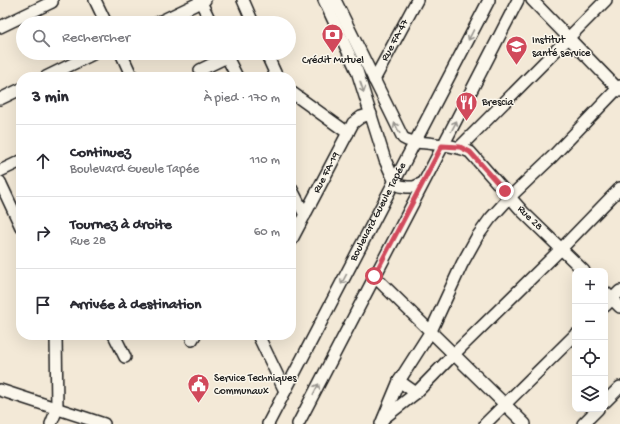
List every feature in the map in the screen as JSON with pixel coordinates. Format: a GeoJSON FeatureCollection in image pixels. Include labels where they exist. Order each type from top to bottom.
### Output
{"type":"FeatureCollection","features":[{"type":"Feature","properties":{"kind":"street"},"geometry":{"type":"LineString","coordinates":[[95,0],[103,16]]}},
{"type":"Feature","properties":{"kind":"street"},"geometry":{"type":"LineString","coordinates":[[242,0],[250,16]]}},
{"type":"Feature","properties":{"kind":"street"},"geometry":{"type":"LineString","coordinates":[[324,0],[357,71],[372,114],[385,160],[395,182],[400,186],[407,187],[414,187],[423,184]]}},
{"type":"Feature","properties":{"kind":"street"},"geometry":{"type":"LineString","coordinates":[[335,0],[403,138],[415,143],[460,147],[606,0]]}},
{"type":"Feature","properties":{"kind":"street","name":"Boulevard Gueule Tapée"},"geometry":{"type":"LineString","coordinates":[[268,424],[489,0]]}},
{"type":"Feature","properties":{"kind":"street"},"geometry":{"type":"LineString","coordinates":[[298,424],[518,0]]}},
{"type":"Feature","properties":{"kind":"street"},"geometry":{"type":"LineString","coordinates":[[382,422],[399,381],[431,331],[462,264],[477,237],[490,219],[510,197],[552,157],[619,88],[532,0]]}},
{"type":"Feature","properties":{"kind":"street"},"geometry":{"type":"LineString","coordinates":[[172,16],[203,1],[208,16]]}},
{"type":"Feature","properties":{"kind":"street"},"geometry":{"type":"LineString","coordinates":[[23,16],[52,2]]}},
{"type":"Feature","properties":{"kind":"street","name":"Rue FA-47"},"geometry":{"type":"LineString","coordinates":[[374,80],[412,3]]}},
{"type":"Feature","properties":{"kind":"street"},"geometry":{"type":"LineString","coordinates":[[0,27],[16,19]]}},
{"type":"Feature","properties":{"kind":"street"},"geometry":{"type":"LineString","coordinates":[[56,72],[81,60]]}},
{"type":"Feature","properties":{"kind":"street"},"geometry":{"type":"LineString","coordinates":[[124,60],[130,72]]}},
{"type":"Feature","properties":{"kind":"street"},"geometry":{"type":"LineString","coordinates":[[200,70],[217,60]]}},
{"type":"Feature","properties":{"kind":"street"},"geometry":{"type":"LineString","coordinates":[[228,60],[234,72]]}},
{"type":"Feature","properties":{"kind":"street"},"geometry":{"type":"LineString","coordinates":[[269,60],[275,72]]}},
{"type":"Feature","properties":{"kind":"street"},"geometry":{"type":"LineString","coordinates":[[0,99],[16,91]]}},
{"type":"Feature","properties":{"kind":"street"},"geometry":{"type":"LineString","coordinates":[[296,96],[348,133]]}},
{"type":"Feature","properties":{"kind":"street","name":"Rue FA-19"},"geometry":{"type":"LineString","coordinates":[[296,232],[356,120],[372,114]]}},
{"type":"Feature","properties":{"kind":"street","name":"Rue 28"},"geometry":{"type":"LineString","coordinates":[[460,147],[470,152],[524,212],[581,268]]}},
{"type":"Feature","properties":{"kind":"street"},"geometry":{"type":"LineString","coordinates":[[0,171],[16,163]]}},
{"type":"Feature","properties":{"kind":"street"},"geometry":{"type":"LineString","coordinates":[[0,182],[16,216]]}},
{"type":"Feature","properties":{"kind":"street"},"geometry":{"type":"LineString","coordinates":[[382,422],[416,393],[562,249],[620,188]]}},
{"type":"Feature","properties":{"kind":"street"},"geometry":{"type":"LineString","coordinates":[[296,198],[305,215]]}},
{"type":"Feature","properties":{"kind":"street"},"geometry":{"type":"LineString","coordinates":[[374,276],[525,424]]}},
{"type":"Feature","properties":{"kind":"street"},"geometry":{"type":"LineString","coordinates":[[611,301],[620,291]]}},
{"type":"Feature","properties":{"kind":"street"},"geometry":{"type":"LineString","coordinates":[[484,424],[572,338]]}},
{"type":"Feature","properties":{"kind":"street"},"geometry":{"type":"LineString","coordinates":[[51,424],[57,409],[56,340]]}},
{"type":"Feature","properties":{"kind":"street"},"geometry":{"type":"LineString","coordinates":[[116,340],[125,357]]}},
{"type":"Feature","properties":{"kind":"street"},"geometry":{"type":"LineString","coordinates":[[260,340],[285,391]]}},
{"type":"Feature","properties":{"kind":"street"},"geometry":{"type":"LineString","coordinates":[[399,381],[416,393]]}},
{"type":"Feature","properties":{"kind":"street"},"geometry":{"type":"LineString","coordinates":[[608,399],[620,387]]}},
{"type":"Feature","properties":{"kind":"street"},"geometry":{"type":"LineString","coordinates":[[0,390],[104,424]]}},
{"type":"Feature","properties":{"kind":"street"},"geometry":{"type":"LineString","coordinates":[[583,424],[595,412]]}},
{"type":"Feature","properties":{"kind":"place","name":"Crédit Mutuel"},"geometry":{"type":"Point","coordinates":[333,54]}},
{"type":"Feature","properties":{"kind":"place","name":"Institut santé service"},"geometry":{"type":"Point","coordinates":[516,66]}},
{"type":"Feature","properties":{"kind":"place","name":"Brescia"},"geometry":{"type":"Point","coordinates":[467,122]}},
{"type":"Feature","properties":{"kind":"place","name":"Service Techniques Communaux"},"geometry":{"type":"Point","coordinates":[198,404]}},
{"type":"Feature","properties":{"kind":"route"},"geometry":{"type":"LineString","coordinates":[[374,276],[442,146],[460,147],[470,152],[505,191]]}}]}
